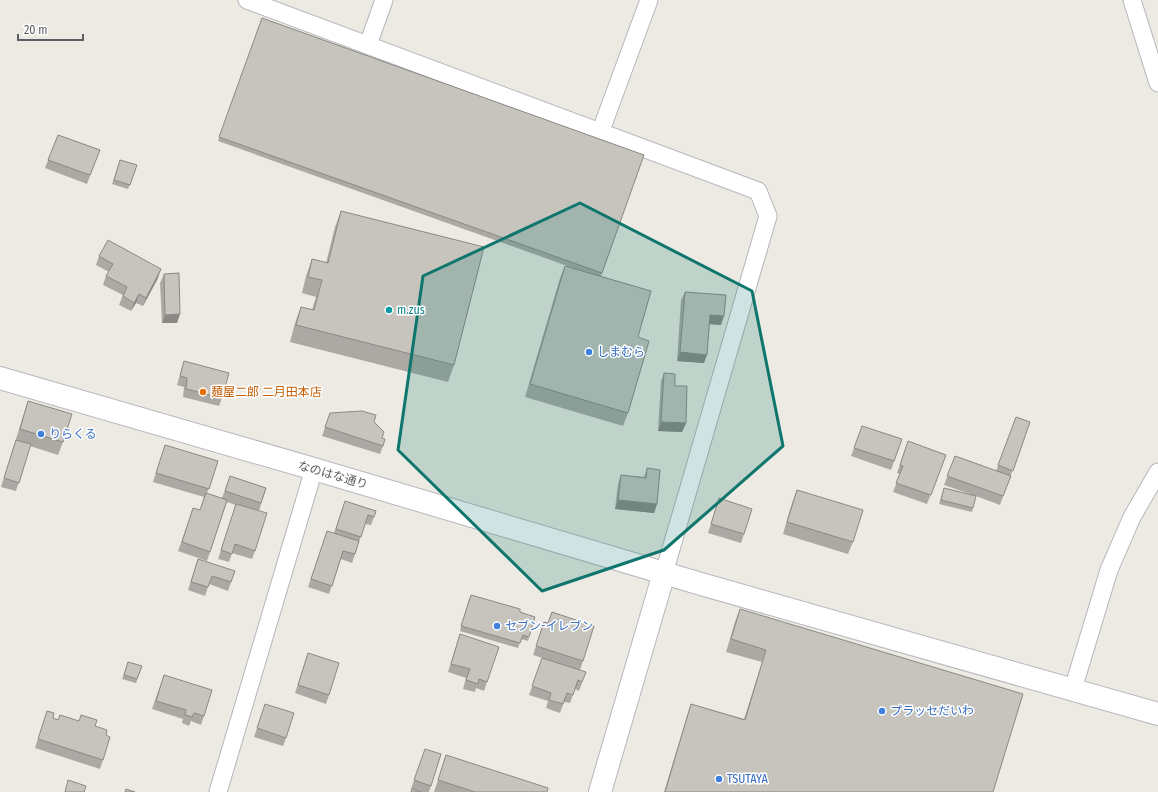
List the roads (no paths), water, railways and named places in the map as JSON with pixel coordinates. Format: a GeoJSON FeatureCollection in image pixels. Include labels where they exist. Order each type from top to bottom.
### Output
{"type":"FeatureCollection","features":[{"type":"Feature","properties":{"kind":"street"},"geometry":{"type":"LineString","coordinates":[[247,0],[758,191],[768,216],[600,792]]}},
{"type":"Feature","properties":{"kind":"street"},"geometry":{"type":"LineString","coordinates":[[368,44],[384,0]]}},
{"type":"Feature","properties":{"kind":"street"},"geometry":{"type":"LineString","coordinates":[[600,133],[648,0]]}},
{"type":"Feature","properties":{"kind":"street"},"geometry":{"type":"LineString","coordinates":[[1132,0],[1158,83]]}},
{"type":"Feature","properties":{"kind":"street","name":"なのはな通り"},"geometry":{"type":"LineString","coordinates":[[0,378],[836,623],[1158,714]]}},
{"type":"Feature","properties":{"kind":"street"},"geometry":{"type":"LineString","coordinates":[[218,792],[314,469]]}},
{"type":"Feature","properties":{"kind":"street"},"geometry":{"type":"LineString","coordinates":[[1073,689],[1109,570],[1132,517],[1158,472]]}},
{"type":"Feature","properties":{"kind":"place","name":"m.zus"},"geometry":{"type":"Point","coordinates":[389,310]}},
{"type":"Feature","properties":{"kind":"place","name":"しまむら"},"geometry":{"type":"Point","coordinates":[589,352]}},
{"type":"Feature","properties":{"kind":"place","name":"麺屋二郎 二月田本店"},"geometry":{"type":"Point","coordinates":[203,392]}},
{"type":"Feature","properties":{"kind":"place","name":"りらくる"},"geometry":{"type":"Point","coordinates":[41,434]}},
{"type":"Feature","properties":{"kind":"place","name":"セブン-イレブン"},"geometry":{"type":"Point","coordinates":[497,626]}},
{"type":"Feature","properties":{"kind":"place","name":"プラッセだいわ"},"geometry":{"type":"Point","coordinates":[882,711]}},
{"type":"Feature","properties":{"kind":"place","name":"TSUTAYA"},"geometry":{"type":"Point","coordinates":[719,779]}}]}
